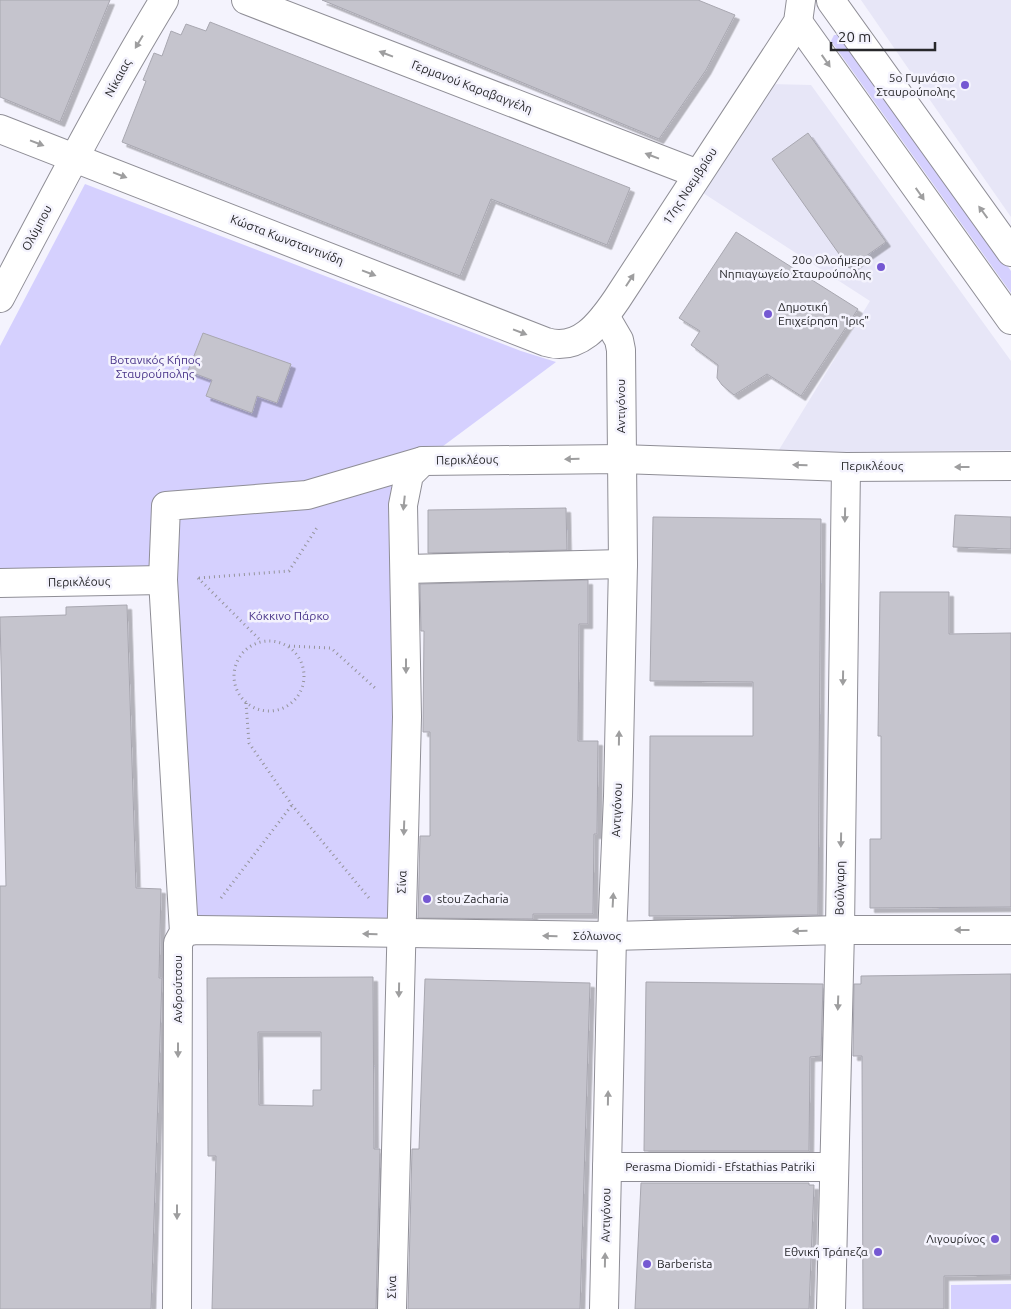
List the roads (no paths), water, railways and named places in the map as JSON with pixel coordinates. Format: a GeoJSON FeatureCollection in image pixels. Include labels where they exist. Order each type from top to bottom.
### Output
{"type":"FeatureCollection","features":[{"type":"Feature","properties":{"kind":"street","name":"Νίκαιας"},"geometry":{"type":"LineString","coordinates":[[75,157],[164,0]]}},
{"type":"Feature","properties":{"kind":"street","name":"Γερμανού Καραβαγγέλη"},"geometry":{"type":"LineString","coordinates":[[246,0],[698,174]]}},
{"type":"Feature","properties":{"kind":"street","name":"17ης Νοεμβρίου"},"geometry":{"type":"LineString","coordinates":[[574,342],[592,331],[605,316],[698,174],[799,11],[832,0]]}},
{"type":"Feature","properties":{"kind":"street"},"geometry":{"type":"LineString","coordinates":[[832,0],[1011,252]]}},
{"type":"Feature","properties":{"kind":"street"},"geometry":{"type":"LineString","coordinates":[[799,11],[1011,320]]}},
{"type":"Feature","properties":{"kind":"street","name":"Κώστα Κωνσταντινίδη"},"geometry":{"type":"LineString","coordinates":[[0,129],[546,342],[562,345],[574,342]]}},
{"type":"Feature","properties":{"kind":"street","name":"Ολύμπου"},"geometry":{"type":"LineString","coordinates":[[0,298],[75,157]]}},
{"type":"Feature","properties":{"kind":"street","name":"Αντιγόνου"},"geometry":{"type":"LineString","coordinates":[[604,1309],[612,936],[618,796],[623,564],[621,350],[619,340],[605,316]]}},
{"type":"Feature","properties":{"kind":"street","name":"Περικλέους"},"geometry":{"type":"LineString","coordinates":[[0,583],[163,580],[166,506],[307,496],[423,461],[621,459],[846,467],[1011,466]]}},
{"type":"Feature","properties":{"kind":"street","name":"Σίνα"},"geometry":{"type":"LineString","coordinates":[[392,1309],[407,717],[406,569],[403,505],[409,475],[423,461]]}},
{"type":"Feature","properties":{"kind":"street","name":"Βούλγαρη"},"geometry":{"type":"LineString","coordinates":[[831,1309],[840,930],[846,467]]}},
{"type":"Feature","properties":{"kind":"street"},"geometry":{"type":"LineString","coordinates":[[406,569],[623,564]]}},
{"type":"Feature","properties":{"kind":"street","name":"Ανδρούτσου"},"geometry":{"type":"LineString","coordinates":[[163,580],[190,931],[178,943],[177,1309]]}},
{"type":"Feature","properties":{"kind":"street","name":"Σόλωνος"},"geometry":{"type":"LineString","coordinates":[[190,931],[612,936],[840,930],[1011,930]]}},
{"type":"Feature","properties":{"kind":"street","name":"Perasma Diomidi - Efstathias Patriki"},"geometry":{"type":"LineString","coordinates":[[607,1167],[833,1167]]}},
{"type":"Feature","properties":{"kind":"place","name":"5ο Γυμνάσιο Σταυρούπολης"},"geometry":{"type":"Point","coordinates":[965,85]}},
{"type":"Feature","properties":{"kind":"place","name":"20ο Ολοήμερο Νηπιαγωγείο Σταυρούπολης"},"geometry":{"type":"Point","coordinates":[881,267]}},
{"type":"Feature","properties":{"kind":"place","name":"Δημοτική Επιχείρηση \"Ιρις\""},"geometry":{"type":"Point","coordinates":[768,314]}},
{"type":"Feature","properties":{"kind":"place","name":"stou Zacharia"},"geometry":{"type":"Point","coordinates":[427,899]}},
{"type":"Feature","properties":{"kind":"place","name":"Λιγουρίνος"},"geometry":{"type":"Point","coordinates":[995,1239]}},
{"type":"Feature","properties":{"kind":"place","name":"Εθνική Τράπεζα"},"geometry":{"type":"Point","coordinates":[878,1252]}},
{"type":"Feature","properties":{"kind":"place","name":"Barberista"},"geometry":{"type":"Point","coordinates":[647,1264]}},
{"type":"Feature","properties":{"kind":"park label","name":"Βοτανικός Κήπος Σταυρούπολης"},"geometry":{"type":"Point","coordinates":[155,367]}},
{"type":"Feature","properties":{"kind":"park label","name":"Κόκκινο Πάρκο"},"geometry":{"type":"Point","coordinates":[289,616]}}]}
